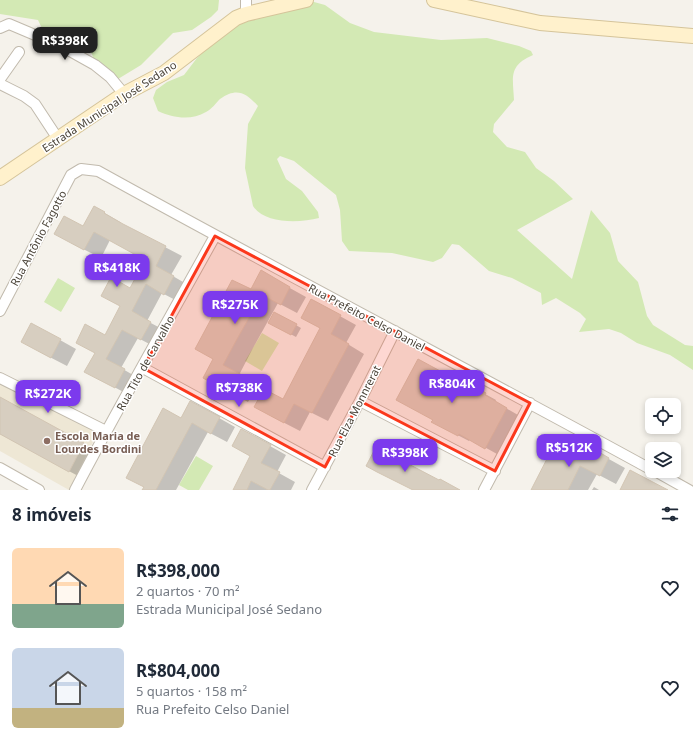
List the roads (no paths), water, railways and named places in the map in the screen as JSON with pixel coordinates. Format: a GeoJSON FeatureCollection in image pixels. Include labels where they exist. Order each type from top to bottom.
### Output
{"type":"FeatureCollection","features":[{"type":"Feature","properties":{"kind":"street"},"geometry":{"type":"LineString","coordinates":[[246,0],[246,14]]}},
{"type":"Feature","properties":{"kind":"street","name":"Estrada Municipal José Sedano"},"geometry":{"type":"LineString","coordinates":[[0,178],[124,94],[164,73],[236,18],[246,14],[306,0]]}},
{"type":"Feature","properties":{"kind":"street"},"geometry":{"type":"LineString","coordinates":[[434,0],[540,23],[693,36]]}},
{"type":"Feature","properties":{"kind":"street"},"geometry":{"type":"LineString","coordinates":[[0,28],[9,24],[61,46],[95,66],[110,77],[124,94]]}},
{"type":"Feature","properties":{"kind":"street"},"geometry":{"type":"LineString","coordinates":[[0,79],[19,52]]}},
{"type":"Feature","properties":{"kind":"street"},"geometry":{"type":"LineString","coordinates":[[0,84],[24,96],[35,104],[58,139]]}},
{"type":"Feature","properties":{"kind":"street","name":"Rua Prefeito Celso Daniel"},"geometry":{"type":"LineString","coordinates":[[81,169],[98,171],[215,236],[530,403],[645,466]]}},
{"type":"Feature","properties":{"kind":"street","name":"Rua Antônio Fagotto"},"geometry":{"type":"LineString","coordinates":[[0,311],[72,175],[81,169]]}},
{"type":"Feature","properties":{"kind":"street","name":"Rua Tito de Carvalho"},"geometry":{"type":"LineString","coordinates":[[75,490],[106,431],[143,368],[215,236]]}},
{"type":"Feature","properties":{"kind":"street","name":"Rua Elza Monnrerat"},"geometry":{"type":"LineString","coordinates":[[312,490],[360,401],[394,331]]}},
{"type":"Feature","properties":{"kind":"street"},"geometry":{"type":"LineString","coordinates":[[143,368],[325,467]]}},
{"type":"Feature","properties":{"kind":"street"},"geometry":{"type":"LineString","coordinates":[[0,378],[106,431]]}},
{"type":"Feature","properties":{"kind":"street"},"geometry":{"type":"LineString","coordinates":[[360,401],[495,471]]}},
{"type":"Feature","properties":{"kind":"street"},"geometry":{"type":"LineString","coordinates":[[484,490],[530,403]]}},
{"type":"Feature","properties":{"kind":"street"},"geometry":{"type":"LineString","coordinates":[[0,468],[39,490]]}},
{"type":"Feature","properties":{"kind":"street"},"geometry":{"type":"LineString","coordinates":[[668,478],[689,490]]}},
{"type":"Feature","properties":{"kind":"place","name":"Escola Maria de Lourdes Bordini"},"geometry":{"type":"Point","coordinates":[47,441]}}]}
